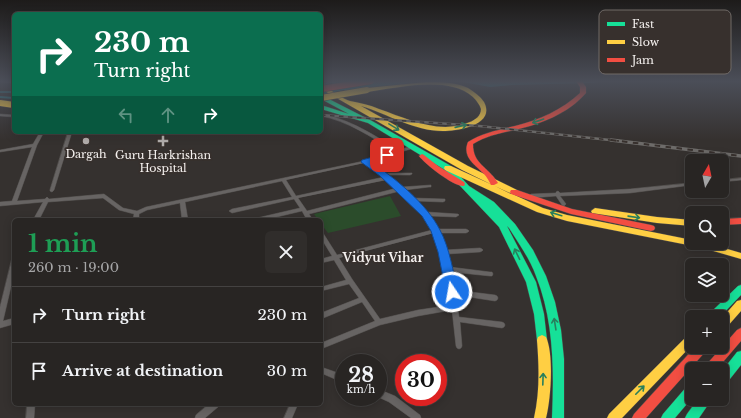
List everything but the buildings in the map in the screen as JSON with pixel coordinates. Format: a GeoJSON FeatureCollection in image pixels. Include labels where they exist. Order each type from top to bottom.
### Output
{"type":"FeatureCollection","features":[{"type":"Feature","properties":{"kind":"main road"},"geometry":{"type":"LineString","coordinates":[[325,101],[336,108],[370,122],[448,168],[540,210],[605,226],[703,245],[741,256]]}},
{"type":"Feature","properties":{"kind":"main road"},"geometry":{"type":"LineString","coordinates":[[350,101],[376,109],[422,127],[449,129],[471,124],[483,114],[484,106],[481,101]]}},
{"type":"Feature","properties":{"kind":"main road"},"geometry":{"type":"LineString","coordinates":[[350,101],[467,170],[514,192],[571,211],[685,235]]}},
{"type":"Feature","properties":{"kind":"main road"},"geometry":{"type":"LineString","coordinates":[[494,183],[491,175],[473,161],[468,152],[470,143],[488,134],[536,122],[556,114],[565,109],[575,101]]}},
{"type":"Feature","properties":{"kind":"main road"},"geometry":{"type":"LineString","coordinates":[[0,103],[12,104]]}},
{"type":"Feature","properties":{"kind":"main road"},"geometry":{"type":"LineString","coordinates":[[323,106],[336,108]]}},
{"type":"Feature","properties":{"kind":"main road"},"geometry":{"type":"LineString","coordinates":[[0,107],[12,108]]}},
{"type":"Feature","properties":{"kind":"main road"},"geometry":{"type":"LineString","coordinates":[[415,148],[426,161],[435,168],[490,203],[522,239],[539,270],[548,293],[555,319],[561,390],[558,418]]}},
{"type":"Feature","properties":{"kind":"main road"},"geometry":{"type":"LineString","coordinates":[[448,168],[502,226],[531,282],[539,314],[544,354],[542,407],[540,418]]}},
{"type":"Feature","properties":{"kind":"main road"},"geometry":{"type":"LineString","coordinates":[[514,192],[604,212],[685,222]]}},
{"type":"Feature","properties":{"kind":"main road"},"geometry":{"type":"LineString","coordinates":[[729,222],[741,221]]}},
{"type":"Feature","properties":{"kind":"main road"},"geometry":{"type":"LineString","coordinates":[[729,246],[741,250]]}},
{"type":"Feature","properties":{"kind":"main road"},"geometry":{"type":"LineString","coordinates":[[720,310],[741,289]]}},
{"type":"Feature","properties":{"kind":"main road"},"geometry":{"type":"LineString","coordinates":[[729,317],[741,304]]}},
{"type":"Feature","properties":{"kind":"main road"},"geometry":{"type":"LineString","coordinates":[[716,362],[741,333]]}},
{"type":"Feature","properties":{"kind":"main road"},"geometry":{"type":"LineString","coordinates":[[614,418],[685,345]]}},
{"type":"Feature","properties":{"kind":"main road"},"geometry":{"type":"LineString","coordinates":[[638,418],[696,354]]}},
{"type":"Feature","properties":{"kind":"main road"},"geometry":{"type":"LineString","coordinates":[[729,371],[741,356]]}},
{"type":"Feature","properties":{"kind":"main road"},"geometry":{"type":"LineString","coordinates":[[667,418],[685,397]]}},
{"type":"Feature","properties":{"kind":"main road"},"geometry":{"type":"LineString","coordinates":[[691,418],[700,406]]}},
{"type":"Feature","properties":{"kind":"street"},"geometry":{"type":"LineString","coordinates":[[0,115],[12,116]]}},
{"type":"Feature","properties":{"kind":"street"},"geometry":{"type":"LineString","coordinates":[[323,115],[335,118],[356,127],[398,152]]}},
{"type":"Feature","properties":{"kind":"street"},"geometry":{"type":"LineString","coordinates":[[14,202],[41,134]]}},
{"type":"Feature","properties":{"kind":"street"},"geometry":{"type":"LineString","coordinates":[[52,190],[69,134]]}},
{"type":"Feature","properties":{"kind":"street"},"geometry":{"type":"LineString","coordinates":[[0,151],[36,145]]}},
{"type":"Feature","properties":{"kind":"street"},"geometry":{"type":"LineString","coordinates":[[0,204],[47,199],[104,196],[121,209],[137,213],[146,209],[364,162],[415,148]]}},
{"type":"Feature","properties":{"kind":"street"},"geometry":{"type":"LineString","coordinates":[[364,162],[385,176],[400,189],[426,214],[436,231],[443,252],[455,306],[459,346]]}},
{"type":"Feature","properties":{"kind":"street"},"geometry":{"type":"LineString","coordinates":[[232,211],[295,198],[385,176],[410,174]]}},
{"type":"Feature","properties":{"kind":"street"},"geometry":{"type":"LineString","coordinates":[[282,179],[309,218]]}},
{"type":"Feature","properties":{"kind":"street"},"geometry":{"type":"LineString","coordinates":[[729,180],[741,179]]}},
{"type":"Feature","properties":{"kind":"street"},"geometry":{"type":"LineString","coordinates":[[531,196],[558,193],[630,191],[685,185]]}},
{"type":"Feature","properties":{"kind":"street"},"geometry":{"type":"LineString","coordinates":[[267,218],[400,189],[429,186]]}},
{"type":"Feature","properties":{"kind":"street"},"geometry":{"type":"LineString","coordinates":[[558,193],[558,197],[564,204]]}},
{"type":"Feature","properties":{"kind":"street"},"geometry":{"type":"LineString","coordinates":[[37,218],[47,199]]}},
{"type":"Feature","properties":{"kind":"street"},"geometry":{"type":"LineString","coordinates":[[410,199],[443,200]]}},
{"type":"Feature","properties":{"kind":"street"},"geometry":{"type":"LineString","coordinates":[[182,201],[185,218]]}},
{"type":"Feature","properties":{"kind":"street"},"geometry":{"type":"LineString","coordinates":[[136,218],[137,213]]}},
{"type":"Feature","properties":{"kind":"street"},"geometry":{"type":"LineString","coordinates":[[426,214],[456,215]]}},
{"type":"Feature","properties":{"kind":"street"},"geometry":{"type":"LineString","coordinates":[[323,260],[436,231],[466,231]]}},
{"type":"Feature","properties":{"kind":"street"},"geometry":{"type":"LineString","coordinates":[[324,242],[336,257],[350,281],[379,322]]}},
{"type":"Feature","properties":{"kind":"street"},"geometry":{"type":"LineString","coordinates":[[443,252],[480,250]]}},
{"type":"Feature","properties":{"kind":"street"},"geometry":{"type":"LineString","coordinates":[[447,269],[490,274]]}},
{"type":"Feature","properties":{"kind":"street"},"geometry":{"type":"LineString","coordinates":[[0,321],[12,270]]}},
{"type":"Feature","properties":{"kind":"street"},"geometry":{"type":"LineString","coordinates":[[323,288],[350,281]]}},
{"type":"Feature","properties":{"kind":"street"},"geometry":{"type":"LineString","coordinates":[[452,292],[495,298]]}},
{"type":"Feature","properties":{"kind":"street"},"geometry":{"type":"LineString","coordinates":[[323,315],[363,299]]}},
{"type":"Feature","properties":{"kind":"street"},"geometry":{"type":"LineString","coordinates":[[323,345],[379,322],[455,306]]}},
{"type":"Feature","properties":{"kind":"street"},"geometry":{"type":"LineString","coordinates":[[456,319],[502,325]]}},
{"type":"Feature","properties":{"kind":"street"},"geometry":{"type":"LineString","coordinates":[[0,325],[12,322]]}},
{"type":"Feature","properties":{"kind":"street"},"geometry":{"type":"LineString","coordinates":[[323,371],[335,375]]}},
{"type":"Feature","properties":{"kind":"street"},"geometry":{"type":"LineString","coordinates":[[387,397],[417,418]]}},
{"type":"Feature","properties":{"kind":"street"},"geometry":{"type":"LineString","coordinates":[[30,418],[32,406]]}},
{"type":"Feature","properties":{"kind":"street"},"geometry":{"type":"LineString","coordinates":[[199,418],[213,406]]}},
{"type":"Feature","properties":{"kind":"street"},"geometry":{"type":"LineString","coordinates":[[288,418],[293,406]]}},
{"type":"Feature","properties":{"kind":"green space"},"geometry":{"type":"Polygon","coordinates":[[[390,196],[401,216],[328,233],[323,227],[323,218],[317,218],[314,214],[390,196]]]}},
{"type":"Feature","properties":{"kind":"railway"},"geometry":{"type":"LineString","coordinates":[[323,115],[479,126],[619,141]]}},
{"type":"Feature","properties":{"kind":"railway"},"geometry":{"type":"LineString","coordinates":[[611,140],[741,156]]}},
{"type":"Feature","properties":{"kind":"traffic: fast"},"geometry":{"type":"LineString","coordinates":[[328,101],[370,122],[448,168],[502,225],[531,282],[539,314],[542,340]]}},
{"type":"Feature","properties":{"kind":"traffic: fast"},"geometry":{"type":"LineString","coordinates":[[323,108],[370,122]]}},
{"type":"Feature","properties":{"kind":"traffic: fast"},"geometry":{"type":"LineString","coordinates":[[468,188],[491,204],[512,226],[528,250],[541,276],[550,302],[556,330],[559,359],[558,418]]}},
{"type":"Feature","properties":{"kind":"traffic: fast"},"geometry":{"type":"LineString","coordinates":[[720,310],[741,289]]}},
{"type":"Feature","properties":{"kind":"traffic: fast"},"geometry":{"type":"LineString","coordinates":[[729,371],[741,356]]}},
{"type":"Feature","properties":{"kind":"traffic: fast"},"geometry":{"type":"LineString","coordinates":[[667,418],[685,397]]}},
{"type":"Feature","properties":{"kind":"traffic: fast"},"geometry":{"type":"LineString","coordinates":[[691,418],[700,406]]}},
{"type":"Feature","properties":{"kind":"traffic: slow"},"geometry":{"type":"LineString","coordinates":[[346,101],[465,168],[514,192]]}},
{"type":"Feature","properties":{"kind":"traffic: slow"},"geometry":{"type":"LineString","coordinates":[[352,102],[425,127],[448,129],[465,126],[479,120],[483,115],[484,109],[480,101]]}},
{"type":"Feature","properties":{"kind":"traffic: slow"},"geometry":{"type":"LineString","coordinates":[[0,103],[12,105]]}},
{"type":"Feature","properties":{"kind":"traffic: slow"},"geometry":{"type":"LineString","coordinates":[[448,168],[540,210],[567,218],[703,245],[741,256]]}},
{"type":"Feature","properties":{"kind":"traffic: slow"},"geometry":{"type":"LineString","coordinates":[[595,211],[685,222]]}},
{"type":"Feature","properties":{"kind":"traffic: slow"},"geometry":{"type":"LineString","coordinates":[[729,317],[741,304]]}},
{"type":"Feature","properties":{"kind":"traffic: slow"},"geometry":{"type":"LineString","coordinates":[[540,418],[544,399],[545,369],[542,340]]}},
{"type":"Feature","properties":{"kind":"traffic: slow"},"geometry":{"type":"LineString","coordinates":[[613,418],[685,345]]}},
{"type":"Feature","properties":{"kind":"traffic: jam"},"geometry":{"type":"LineString","coordinates":[[494,183],[491,177],[474,162],[471,157],[470,143],[486,135],[534,122],[552,115],[575,101]]}},
{"type":"Feature","properties":{"kind":"traffic: jam"},"geometry":{"type":"LineString","coordinates":[[422,156],[435,168],[461,184]]}},
{"type":"Feature","properties":{"kind":"traffic: jam"},"geometry":{"type":"LineString","coordinates":[[514,192],[571,211],[651,228]]}},
{"type":"Feature","properties":{"kind":"traffic: jam"},"geometry":{"type":"LineString","coordinates":[[729,222],[741,221]]}},
{"type":"Feature","properties":{"kind":"traffic: jam"},"geometry":{"type":"LineString","coordinates":[[716,362],[741,333]]}},
{"type":"Feature","properties":{"kind":"traffic: jam"},"geometry":{"type":"LineString","coordinates":[[638,418],[696,354]]}},
{"type":"Feature","properties":{"kind":"place","name":"Dargah"},"geometry":{"type":"Point","coordinates":[86,141]}},
{"type":"Feature","properties":{"kind":"place","name":"Guru Harkrishan Hospital"},"geometry":{"type":"Point","coordinates":[163,141]}},
{"type":"Feature","properties":{"kind":"district","name":"Vidyut Vihar"},"geometry":{"type":"Point","coordinates":[383,258]}},
{"type":"Feature","properties":{"kind":"route"},"geometry":{"type":"LineString","coordinates":[[387,155],[364,162],[383,174],[426,214],[436,231],[443,252],[452,292]]}}]}
